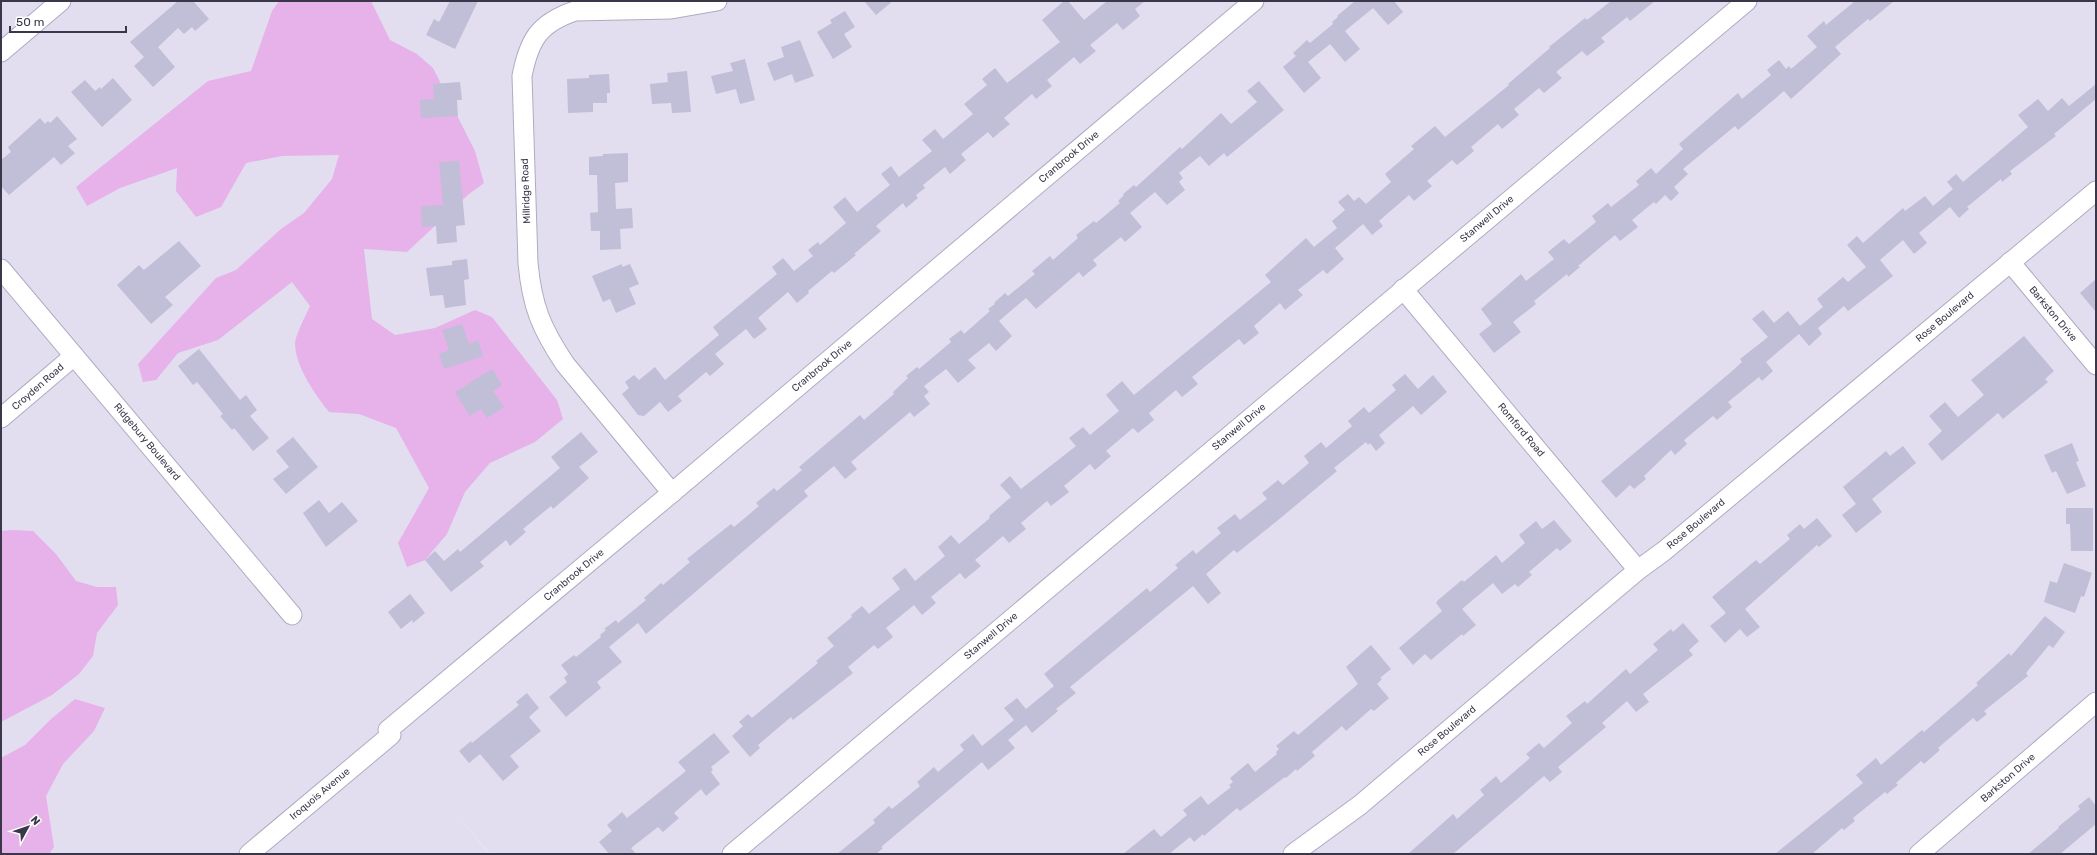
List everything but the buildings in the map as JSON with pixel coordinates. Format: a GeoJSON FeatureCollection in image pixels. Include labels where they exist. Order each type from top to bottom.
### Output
{"type":"FeatureCollection","features":[{"type":"Feature","properties":{"kind":"street"},"geometry":{"type":"LineString","coordinates":[[1,52],[61,1]]}},
{"type":"Feature","properties":{"kind":"street","name":"Millridge Road"},"geometry":{"type":"LineString","coordinates":[[672,493],[565,364],[551,342],[537,312],[531,291],[528,263],[522,76],[526,57],[535,37],[542,28],[563,15],[575,11],[671,9],[718,1]]}},
{"type":"Feature","properties":{"kind":"street","name":"Cranbrook Drive"},"geometry":{"type":"LineString","coordinates":[[390,732],[1254,1]]}},
{"type":"Feature","properties":{"kind":"street","name":"Stanwell Drive"},"geometry":{"type":"LineString","coordinates":[[732,854],[1747,1]]}},
{"type":"Feature","properties":{"kind":"street","name":"Rose Boulevard"},"geometry":{"type":"LineString","coordinates":[[1293,854],[1360,805],[1638,570],[1664,551],[2096,191]]}},
{"type":"Feature","properties":{"kind":"street","name":"Barkston Drive"},"geometry":{"type":"LineString","coordinates":[[2010,262],[2096,365]]}},
{"type":"Feature","properties":{"kind":"street","name":"Ridgebury Boulevard"},"geometry":{"type":"LineString","coordinates":[[1,269],[292,615]]}},
{"type":"Feature","properties":{"kind":"street","name":"Romford Road"},"geometry":{"type":"LineString","coordinates":[[1403,289],[1638,570]]}},
{"type":"Feature","properties":{"kind":"street","name":"Croyden Road"},"geometry":{"type":"LineString","coordinates":[[1,418],[74,356]]}},
{"type":"Feature","properties":{"kind":"street","name":"Barkston Drive"},"geometry":{"type":"LineString","coordinates":[[1919,854],[2096,702]]}},
{"type":"Feature","properties":{"kind":"street","name":"Iroquois Avenue"},"geometry":{"type":"LineString","coordinates":[[249,854],[390,732]]}},
{"type":"Feature","properties":{"kind":"shaded area"},"geometry":{"type":"Polygon","coordinates":[[[1,1],[2096,1],[2096,854],[490,854],[455,812],[489,854],[1,854],[1,1]]]}},
{"type":"Feature","properties":{"kind":"shaded area"},"geometry":{"type":"Polygon","coordinates":[[[279,1],[371,1],[390,40],[417,54],[433,68],[475,151],[484,183],[469,194],[407,252],[364,249],[372,319],[395,335],[435,328],[475,310],[492,317],[557,400],[563,419],[535,442],[490,463],[465,492],[447,534],[425,560],[407,567],[398,543],[429,488],[396,428],[359,414],[329,412],[312,389],[299,362],[295,344],[295,340],[310,306],[292,282],[218,340],[178,353],[156,380],[143,382],[138,364],[216,278],[236,270],[281,229],[304,213],[332,179],[339,155],[282,156],[246,163],[221,207],[196,217],[176,191],[177,168],[120,188],[87,206],[76,187],[208,81],[251,71],[272,11],[279,1]]]}},
{"type":"Feature","properties":{"kind":"shaded area"},"geometry":{"type":"Polygon","coordinates":[[[1,531],[33,531],[56,554],[76,581],[97,587],[116,587],[118,605],[97,633],[93,656],[79,674],[52,695],[1,722],[1,531]]]}},
{"type":"Feature","properties":{"kind":"shaded area"},"geometry":{"type":"Polygon","coordinates":[[[75,699],[105,708],[94,731],[63,764],[46,796],[54,847],[49,854],[1,854],[1,758],[25,745],[50,720],[75,699]]]}}]}
